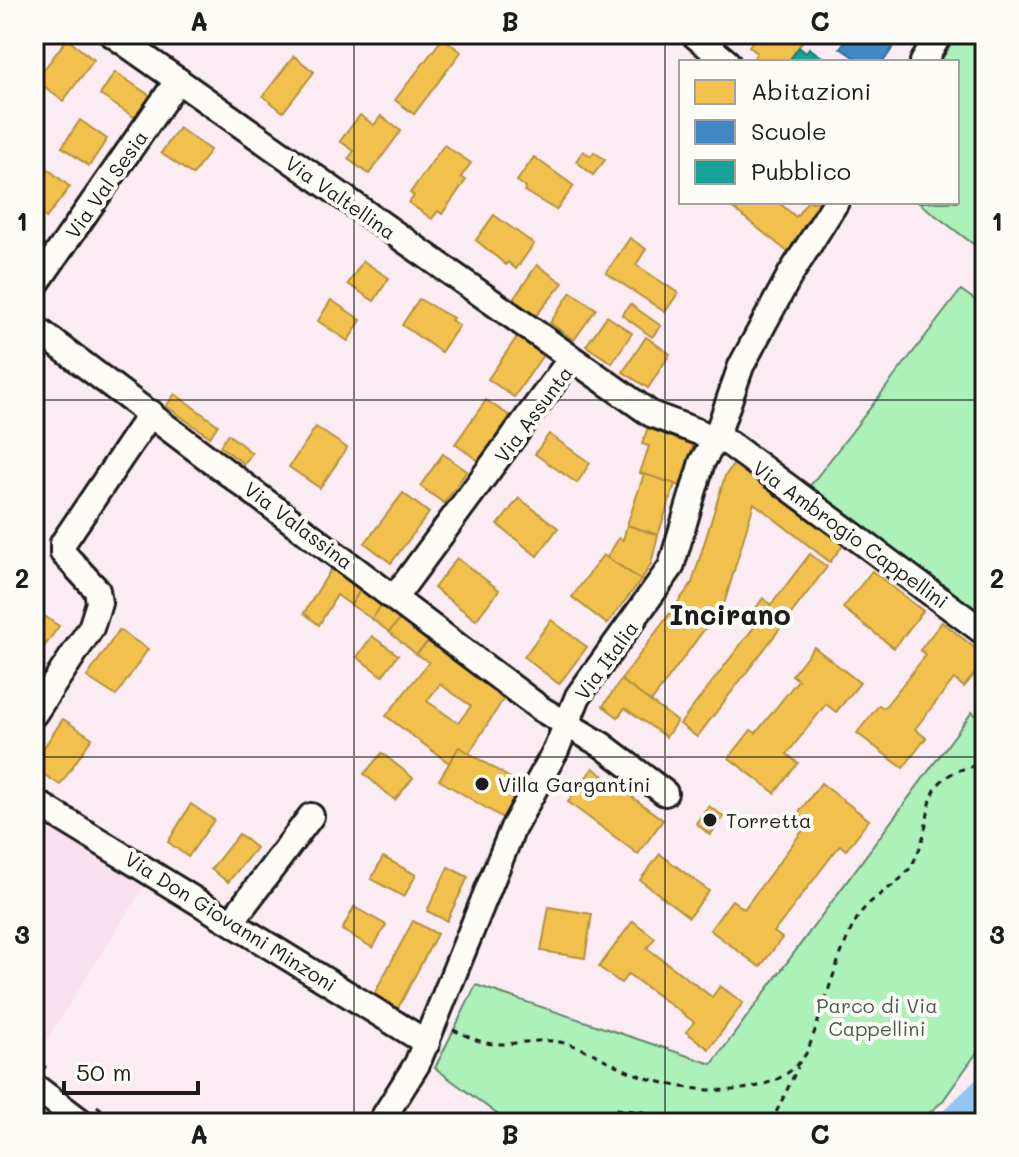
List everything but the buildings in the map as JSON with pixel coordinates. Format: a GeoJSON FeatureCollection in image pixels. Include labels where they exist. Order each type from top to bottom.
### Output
{"type":"FeatureCollection","features":[{"type":"Feature","properties":{"kind":"street","name":"Via Valtellina"},"geometry":{"type":"LineString","coordinates":[[112,34],[570,360]]}},
{"type":"Feature","properties":{"kind":"street"},"geometry":{"type":"LineString","coordinates":[[693,34],[725,60]]}},
{"type":"Feature","properties":{"kind":"street"},"geometry":{"type":"LineString","coordinates":[[924,60],[940,34]]}},
{"type":"Feature","properties":{"kind":"street","name":"Via Val Sesia"},"geometry":{"type":"LineString","coordinates":[[34,287],[178,80]]}},
{"type":"Feature","properties":{"kind":"street","name":"Via Italia"},"geometry":{"type":"LineString","coordinates":[[380,1123],[409,1081],[431,1032],[469,928],[513,828],[556,750],[564,723],[578,696],[671,567],[702,462],[716,438],[741,366],[790,275],[835,204]]}},
{"type":"Feature","properties":{"kind":"street","name":"Via Valassina"},"geometry":{"type":"LineString","coordinates":[[38,339],[151,413],[564,723],[602,745],[665,793]]}},
{"type":"Feature","properties":{"kind":"street","name":"Via Assunta"},"geometry":{"type":"LineString","coordinates":[[395,597],[570,360],[651,414],[716,438]]}},
{"type":"Feature","properties":{"kind":"street"},"geometry":{"type":"LineString","coordinates":[[34,714],[91,628],[99,603],[95,586],[63,553],[62,546],[151,413]]}},
{"type":"Feature","properties":{"kind":"street","name":"Via Ambrogio Cappellini"},"geometry":{"type":"LineString","coordinates":[[716,438],[794,490],[985,633]]}},
{"type":"Feature","properties":{"kind":"street","name":"Via Don Giovanni Minzoni"},"geometry":{"type":"LineString","coordinates":[[34,801],[232,921],[431,1032]]}},
{"type":"Feature","properties":{"kind":"street"},"geometry":{"type":"LineString","coordinates":[[232,921],[311,816]]}},
{"type":"Feature","properties":{"kind":"street"},"geometry":{"type":"LineString","coordinates":[[34,1086],[83,1123]]}},
{"type":"Feature","properties":{"kind":"path"},"geometry":{"type":"LineString","coordinates":[[771,1123],[827,1003],[858,916],[906,874],[915,861],[939,781],[957,768],[985,764]]}},
{"type":"Feature","properties":{"kind":"path"},"geometry":{"type":"LineString","coordinates":[[431,1032],[493,1044],[539,1039],[562,1042],[650,1079],[710,1089],[756,1085],[781,1078],[798,1067]]}},
{"type":"Feature","properties":{"kind":"path"},"geometry":{"type":"LineString","coordinates":[[616,1109],[643,1112],[669,1123]]}},
{"type":"Feature","properties":{"kind":"path"},"geometry":{"type":"LineString","coordinates":[[34,1118],[40,1123]]}},
{"type":"Feature","properties":{"kind":"shaded area"},"geometry":{"type":"Polygon","coordinates":[[[34,808],[150,878],[36,1056],[34,1055],[34,808]]]}},
{"type":"Feature","properties":{"kind":"green space"},"geometry":{"type":"Polygon","coordinates":[[[958,34],[985,34],[985,253],[921,204],[959,204],[959,60],[941,60],[958,34]]]}},
{"type":"Feature","properties":{"kind":"green space"},"geometry":{"type":"Polygon","coordinates":[[[961,290],[985,307],[985,617],[810,486],[961,290]]]}},
{"type":"Feature","properties":{"kind":"green space","name":"Parco di Via Cappellini"},"geometry":{"type":"Polygon","coordinates":[[[972,712],[985,723],[985,1041],[942,1102],[917,1123],[509,1123],[435,1068],[476,985],[712,1064],[972,712]]]}},
{"type":"Feature","properties":{"kind":"waterway"},"geometry":{"type":"LineString","coordinates":[[954,1123],[985,1093]]}},
{"type":"Feature","properties":{"kind":"place","name":"Villa Gargantini"},"geometry":{"type":"Point","coordinates":[482,784]}},
{"type":"Feature","properties":{"kind":"place","name":"Torretta"},"geometry":{"type":"Point","coordinates":[710,820]}},
{"type":"Feature","properties":{"kind":"district","name":"Incirano"},"geometry":{"type":"Point","coordinates":[730,614]}}]}
